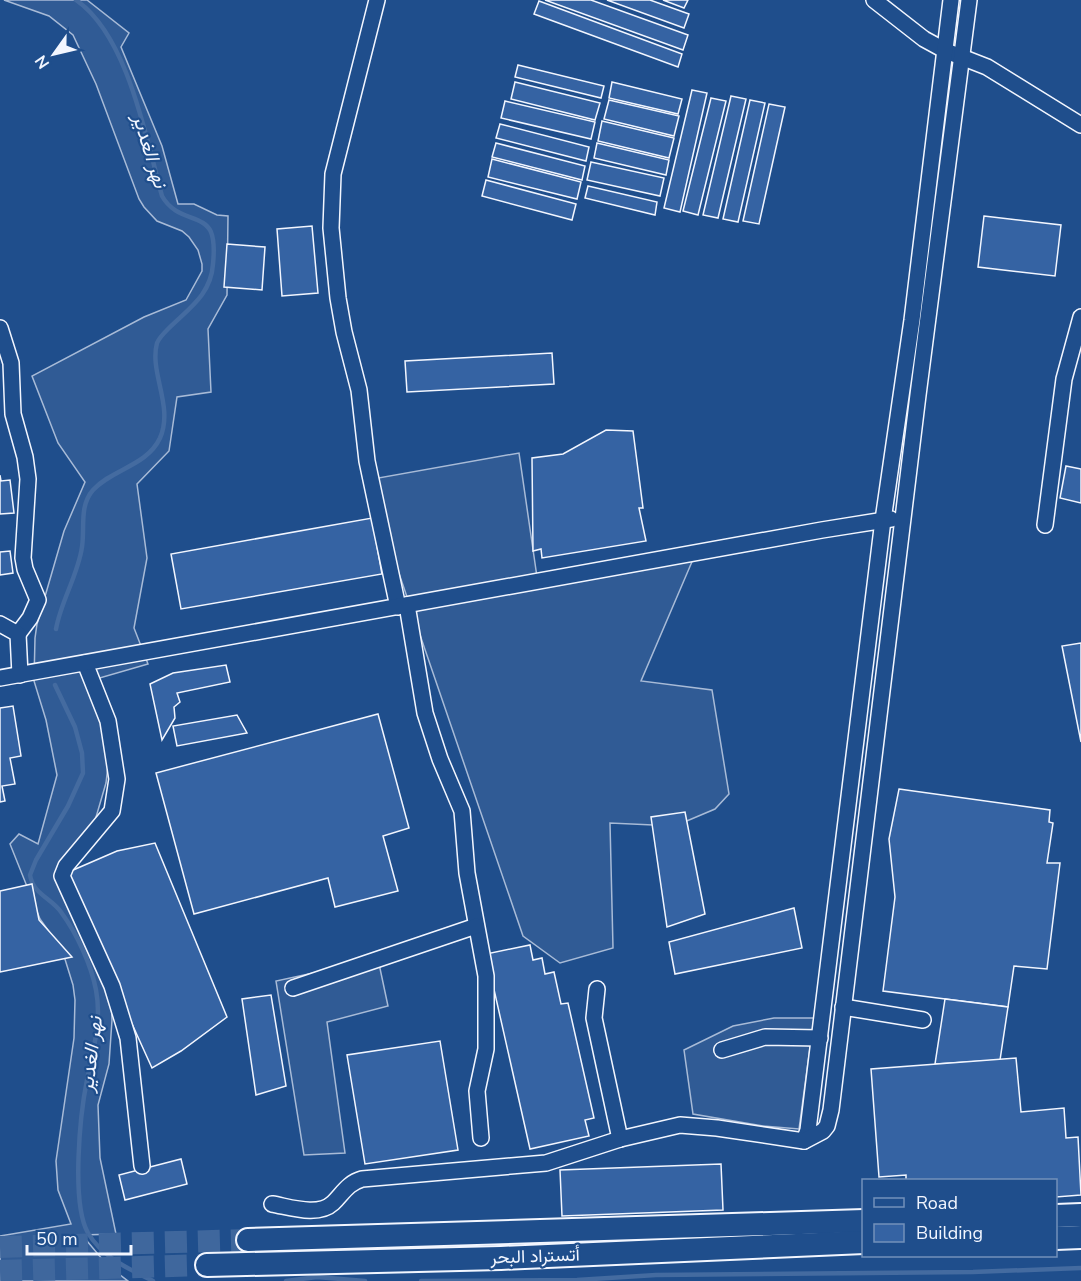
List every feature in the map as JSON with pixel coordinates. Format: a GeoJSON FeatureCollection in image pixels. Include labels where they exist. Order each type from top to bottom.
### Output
{"type":"FeatureCollection","features":[{"type":"Feature","properties":{"kind":"highway"},"geometry":{"type":"LineString","coordinates":[[1057,1216],[1081,1215]]}},
{"type":"Feature","properties":{"kind":"highway","name":"أتستراد البحر"},"geometry":{"type":"LineString","coordinates":[[248,1240],[862,1221]]}},
{"type":"Feature","properties":{"kind":"highway"},"geometry":{"type":"LineString","coordinates":[[1057,1238],[1081,1237]]}},
{"type":"Feature","properties":{"kind":"highway","name":"أتستراد البحر"},"geometry":{"type":"LineString","coordinates":[[207,1265],[501,1258],[862,1242]]}},
{"type":"Feature","properties":{"kind":"street"},"geometry":{"type":"LineString","coordinates":[[376,0],[333,174],[331,228],[338,298],[359,390],[367,461],[403,606],[425,714],[440,759],[462,811],[467,873],[486,976],[486,1049],[477,1091],[481,1138]]}},
{"type":"Feature","properties":{"kind":"street"},"geometry":{"type":"LineString","coordinates":[[874,0],[913,32],[946,51],[961,55],[1002,75],[1081,126]]}},
{"type":"Feature","properties":{"kind":"street"},"geometry":{"type":"LineString","coordinates":[[804,1141],[808,1130],[820,1038],[883,520],[912,320],[951,0]]}},
{"type":"Feature","properties":{"kind":"street"},"geometry":{"type":"LineString","coordinates":[[272,1204],[317,1210],[331,1205],[353,1182],[362,1179],[546,1163],[620,1139],[680,1125],[804,1141],[820,1134],[827,1126],[831,1110],[969,0]]}},
{"type":"Feature","properties":{"kind":"street"},"geometry":{"type":"LineString","coordinates":[[1045,525],[1064,379],[1081,317]]}},
{"type":"Feature","properties":{"kind":"street"},"geometry":{"type":"LineString","coordinates":[[0,328],[11,363],[13,414],[25,457],[28,479],[23,558],[25,569],[38,600],[30,618],[18,634],[20,675]]}},
{"type":"Feature","properties":{"kind":"street"},"geometry":{"type":"LineString","coordinates":[[0,678],[903,518]]}},
{"type":"Feature","properties":{"kind":"street"},"geometry":{"type":"LineString","coordinates":[[0,624],[18,634]]}},
{"type":"Feature","properties":{"kind":"street"},"geometry":{"type":"LineString","coordinates":[[86,663],[108,720],[117,779],[112,811],[66,866],[62,876],[111,986],[128,1038],[142,1166]]}},
{"type":"Feature","properties":{"kind":"street"},"geometry":{"type":"LineString","coordinates":[[853,768],[872,771]]}},
{"type":"Feature","properties":{"kind":"street"},"geometry":{"type":"LineString","coordinates":[[293,988],[477,926]]}},
{"type":"Feature","properties":{"kind":"street"},"geometry":{"type":"LineString","coordinates":[[597,989],[594,1018],[620,1139]]}},
{"type":"Feature","properties":{"kind":"street"},"geometry":{"type":"LineString","coordinates":[[826,990],[843,1007]]}},
{"type":"Feature","properties":{"kind":"street"},"geometry":{"type":"LineString","coordinates":[[822,1017],[843,1007],[923,1020]]}},
{"type":"Feature","properties":{"kind":"street"},"geometry":{"type":"LineString","coordinates":[[722,1050],[765,1036],[820,1038]]}},
{"type":"Feature","properties":{"kind":"shaded area"},"geometry":{"type":"Polygon","coordinates":[[[4,0],[87,0],[129,33],[121,47],[162,146],[178,204],[194,204],[217,215],[228,216],[227,295],[208,329],[211,392],[177,397],[169,451],[137,484],[147,558],[134,628],[148,664],[96,679],[108,766],[106,783],[94,824],[63,878],[111,998],[109,1064],[98,1105],[100,1158],[116,1234],[82,1235],[107,1265],[128,1281],[0,1281],[0,1236],[71,1224],[58,1190],[56,1161],[74,1038],[73,985],[64,956],[40,919],[10,844],[19,834],[38,844],[57,775],[46,720],[34,681],[35,638],[64,531],[85,482],[58,443],[32,376],[144,317],[186,300],[202,271],[202,264],[198,250],[189,237],[182,231],[157,221],[139,199],[96,84],[73,35],[49,16],[4,0]]]}},
{"type":"Feature","properties":{"kind":"shaded area"},"geometry":{"type":"Polygon","coordinates":[[[519,453],[537,577],[697,550],[641,681],[712,690],[729,794],[715,809],[675,826],[610,823],[613,948],[560,963],[523,936],[367,480],[519,453]]]}},
{"type":"Feature","properties":{"kind":"shaded area"},"geometry":{"type":"Polygon","coordinates":[[[378,959],[388,1006],[327,1022],[345,1153],[304,1155],[276,981],[378,959]]]}},
{"type":"Feature","properties":{"kind":"shaded area"},"geometry":{"type":"Polygon","coordinates":[[[774,1018],[814,1018],[799,1129],[763,1126],[693,1114],[684,1050],[733,1026],[774,1018]]]}},
{"type":"Feature","properties":{"kind":"building"},"geometry":{"type":"Polygon","coordinates":[[[545,0],[591,0],[688,35],[683,50],[545,0]]]}},
{"type":"Feature","properties":{"kind":"building"},"geometry":{"type":"Polygon","coordinates":[[[607,0],[650,0],[689,14],[684,28],[607,0]]]}},
{"type":"Feature","properties":{"kind":"building"},"geometry":{"type":"Polygon","coordinates":[[[663,0],[688,0],[684,8],[663,0]]]}},
{"type":"Feature","properties":{"kind":"building"},"geometry":{"type":"Polygon","coordinates":[[[539,1],[682,54],[678,67],[534,14],[539,1]]]}},
{"type":"Feature","properties":{"kind":"building"},"geometry":{"type":"Polygon","coordinates":[[[518,65],[604,86],[601,98],[515,77],[518,65]]]}},
{"type":"Feature","properties":{"kind":"building"},"geometry":{"type":"Polygon","coordinates":[[[515,82],[600,103],[595,120],[511,99],[515,82]]]}},
{"type":"Feature","properties":{"kind":"building"},"geometry":{"type":"Polygon","coordinates":[[[612,82],[682,99],[678,114],[609,98],[612,82]]]}},
{"type":"Feature","properties":{"kind":"building"},"geometry":{"type":"Polygon","coordinates":[[[692,90],[707,93],[680,212],[664,208],[692,90]]]}},
{"type":"Feature","properties":{"kind":"building"},"geometry":{"type":"Polygon","coordinates":[[[731,96],[746,99],[718,218],[703,215],[731,96]]]}},
{"type":"Feature","properties":{"kind":"building"},"geometry":{"type":"Polygon","coordinates":[[[711,98],[726,101],[698,215],[683,211],[711,98]]]}},
{"type":"Feature","properties":{"kind":"building"},"geometry":{"type":"Polygon","coordinates":[[[609,100],[679,116],[674,136],[604,119],[609,100]]]}},
{"type":"Feature","properties":{"kind":"building"},"geometry":{"type":"Polygon","coordinates":[[[750,100],[765,103],[738,222],[723,219],[750,100]]]}},
{"type":"Feature","properties":{"kind":"building"},"geometry":{"type":"Polygon","coordinates":[[[505,101],[595,122],[591,139],[501,118],[505,101]]]}},
{"type":"Feature","properties":{"kind":"building"},"geometry":{"type":"Polygon","coordinates":[[[769,104],[785,107],[759,224],[743,221],[769,104]]]}},
{"type":"Feature","properties":{"kind":"building"},"geometry":{"type":"Polygon","coordinates":[[[602,121],[674,138],[669,158],[598,141],[602,121]]]}},
{"type":"Feature","properties":{"kind":"building"},"geometry":{"type":"Polygon","coordinates":[[[500,124],[589,147],[586,161],[496,138],[500,124]]]}},
{"type":"Feature","properties":{"kind":"building"},"geometry":{"type":"Polygon","coordinates":[[[496,143],[585,166],[582,180],[492,157],[496,143]]]}},
{"type":"Feature","properties":{"kind":"building"},"geometry":{"type":"Polygon","coordinates":[[[597,143],[669,160],[666,175],[594,158],[597,143]]]}},
{"type":"Feature","properties":{"kind":"building"},"geometry":{"type":"Polygon","coordinates":[[[492,159],[581,182],[577,199],[488,177],[492,159]]]}},
{"type":"Feature","properties":{"kind":"building"},"geometry":{"type":"Polygon","coordinates":[[[591,162],[664,178],[660,196],[587,180],[591,162]]]}},
{"type":"Feature","properties":{"kind":"building"},"geometry":{"type":"Polygon","coordinates":[[[486,180],[576,204],[572,220],[482,196],[486,180]]]}},
{"type":"Feature","properties":{"kind":"building"},"geometry":{"type":"Polygon","coordinates":[[[588,186],[657,202],[655,215],[585,198],[588,186]]]}},
{"type":"Feature","properties":{"kind":"building"},"geometry":{"type":"Polygon","coordinates":[[[984,216],[1061,225],[1055,276],[978,267],[984,216]]]}},
{"type":"Feature","properties":{"kind":"building"},"geometry":{"type":"Polygon","coordinates":[[[312,226],[318,293],[282,296],[277,229],[312,226]]]}},
{"type":"Feature","properties":{"kind":"building"},"geometry":{"type":"Polygon","coordinates":[[[227,244],[265,247],[262,290],[224,287],[227,244]]]}},
{"type":"Feature","properties":{"kind":"building"},"geometry":{"type":"Polygon","coordinates":[[[552,353],[554,384],[407,392],[405,361],[552,353]]]}},
{"type":"Feature","properties":{"kind":"building"},"geometry":{"type":"Polygon","coordinates":[[[606,430],[633,431],[643,508],[639,508],[646,541],[542,558],[541,549],[533,551],[532,458],[563,454],[606,430]]]}},
{"type":"Feature","properties":{"kind":"building"},"geometry":{"type":"Polygon","coordinates":[[[1066,466],[1081,469],[1081,503],[1060,498],[1066,466]]]}},
{"type":"Feature","properties":{"kind":"building"},"geometry":{"type":"Polygon","coordinates":[[[0,475],[1,481],[10,480],[14,513],[0,514],[0,475]]]}},
{"type":"Feature","properties":{"kind":"building"},"geometry":{"type":"Polygon","coordinates":[[[372,518],[382,574],[181,609],[171,554],[372,518]]]}},
{"type":"Feature","properties":{"kind":"building"},"geometry":{"type":"Polygon","coordinates":[[[10,551],[13,573],[0,575],[0,552],[10,551]]]}},
{"type":"Feature","properties":{"kind":"building"},"geometry":{"type":"Polygon","coordinates":[[[1081,643],[1081,742],[1062,646],[1081,643]]]}},
{"type":"Feature","properties":{"kind":"building"},"geometry":{"type":"Polygon","coordinates":[[[226,665],[230,682],[177,693],[180,702],[174,707],[175,718],[162,740],[150,684],[173,673],[226,665]]]}},
{"type":"Feature","properties":{"kind":"building"},"geometry":{"type":"Polygon","coordinates":[[[13,706],[21,756],[10,758],[15,784],[2,786],[5,801],[0,802],[0,708],[13,706]]]}},
{"type":"Feature","properties":{"kind":"building"},"geometry":{"type":"Polygon","coordinates":[[[378,714],[409,828],[383,836],[398,891],[335,907],[328,878],[194,914],[156,773],[378,714]]]}},
{"type":"Feature","properties":{"kind":"building"},"geometry":{"type":"Polygon","coordinates":[[[237,715],[247,733],[177,746],[173,726],[237,715]]]}},
{"type":"Feature","properties":{"kind":"building"},"geometry":{"type":"Polygon","coordinates":[[[899,789],[1050,810],[1049,822],[1053,823],[1047,863],[1060,863],[1047,969],[1014,966],[1008,1007],[883,991],[895,897],[889,839],[899,789]]]}},
{"type":"Feature","properties":{"kind":"building"},"geometry":{"type":"Polygon","coordinates":[[[685,812],[705,914],[667,927],[651,817],[685,812]]]}},
{"type":"Feature","properties":{"kind":"building"},"geometry":{"type":"Polygon","coordinates":[[[155,843],[227,1017],[181,1051],[152,1068],[64,874],[117,851],[155,843]]]}},
{"type":"Feature","properties":{"kind":"building"},"geometry":{"type":"Polygon","coordinates":[[[32,884],[39,920],[72,957],[0,972],[0,891],[32,884]]]}},
{"type":"Feature","properties":{"kind":"building"},"geometry":{"type":"Polygon","coordinates":[[[794,908],[802,948],[675,974],[669,942],[794,908]]]}},
{"type":"Feature","properties":{"kind":"building"},"geometry":{"type":"Polygon","coordinates":[[[530,945],[533,960],[542,958],[545,974],[554,972],[561,1004],[568,1003],[594,1118],[585,1120],[589,1136],[530,1149],[486,954],[530,945]]]}},
{"type":"Feature","properties":{"kind":"building"},"geometry":{"type":"Polygon","coordinates":[[[271,995],[286,1086],[256,1095],[242,999],[271,995]]]}},
{"type":"Feature","properties":{"kind":"building"},"geometry":{"type":"Polygon","coordinates":[[[945,999],[1008,1007],[1000,1060],[935,1064],[945,999]]]}},
{"type":"Feature","properties":{"kind":"building"},"geometry":{"type":"Polygon","coordinates":[[[440,1041],[458,1150],[365,1164],[347,1055],[440,1041]]]}},
{"type":"Feature","properties":{"kind":"building"},"geometry":{"type":"Polygon","coordinates":[[[1016,1058],[1021,1112],[1064,1108],[1066,1138],[1078,1137],[1081,1195],[1057,1197],[1057,1179],[906,1179],[906,1175],[879,1177],[871,1069],[1016,1058]]]}},
{"type":"Feature","properties":{"kind":"building"},"geometry":{"type":"Polygon","coordinates":[[[181,1159],[187,1184],[125,1200],[119,1175],[181,1159]]]}},
{"type":"Feature","properties":{"kind":"building"},"geometry":{"type":"Polygon","coordinates":[[[721,1164],[723,1210],[562,1216],[560,1170],[721,1164]]]}},
{"type":"Feature","properties":{"kind":"waterway","name":"نهر الغدير"},"geometry":{"type":"LineString","coordinates":[[56,629],[80,557],[84,510],[89,496],[101,483],[147,455],[160,438],[164,426],[164,414],[156,366],[157,343],[203,293],[211,275],[214,252],[211,232],[207,226],[174,210],[162,196],[141,118],[122,63],[94,16],[76,0]]}},
{"type":"Feature","properties":{"kind":"waterway","name":"نهر الغدير"},"geometry":{"type":"LineString","coordinates":[[55,685],[75,727],[82,753],[83,773],[68,806],[36,860],[30,875],[38,891],[57,907],[73,930],[94,980],[98,1002],[94,1047],[84,1095],[80,1135],[78,1158],[80,1201],[88,1233],[101,1249],[117,1262],[153,1281]]}},
{"type":"Feature","properties":{"kind":"waterway","name":"نهر الغدير"},"geometry":{"type":"LineString","coordinates":[[421,1281],[577,1280],[656,1275],[973,1272],[1081,1268]]}},
{"type":"Feature","properties":{"kind":"waterway","name":"نهر الغدير"},"geometry":{"type":"LineString","coordinates":[[286,1281],[317,1277],[365,1281]]}},
{"type":"Feature","properties":{"kind":"tunnel"},"geometry":{"type":"LineString","coordinates":[[0,1247],[248,1240]]}},
{"type":"Feature","properties":{"kind":"tunnel"},"geometry":{"type":"LineString","coordinates":[[0,1271],[207,1265]]}}]}
